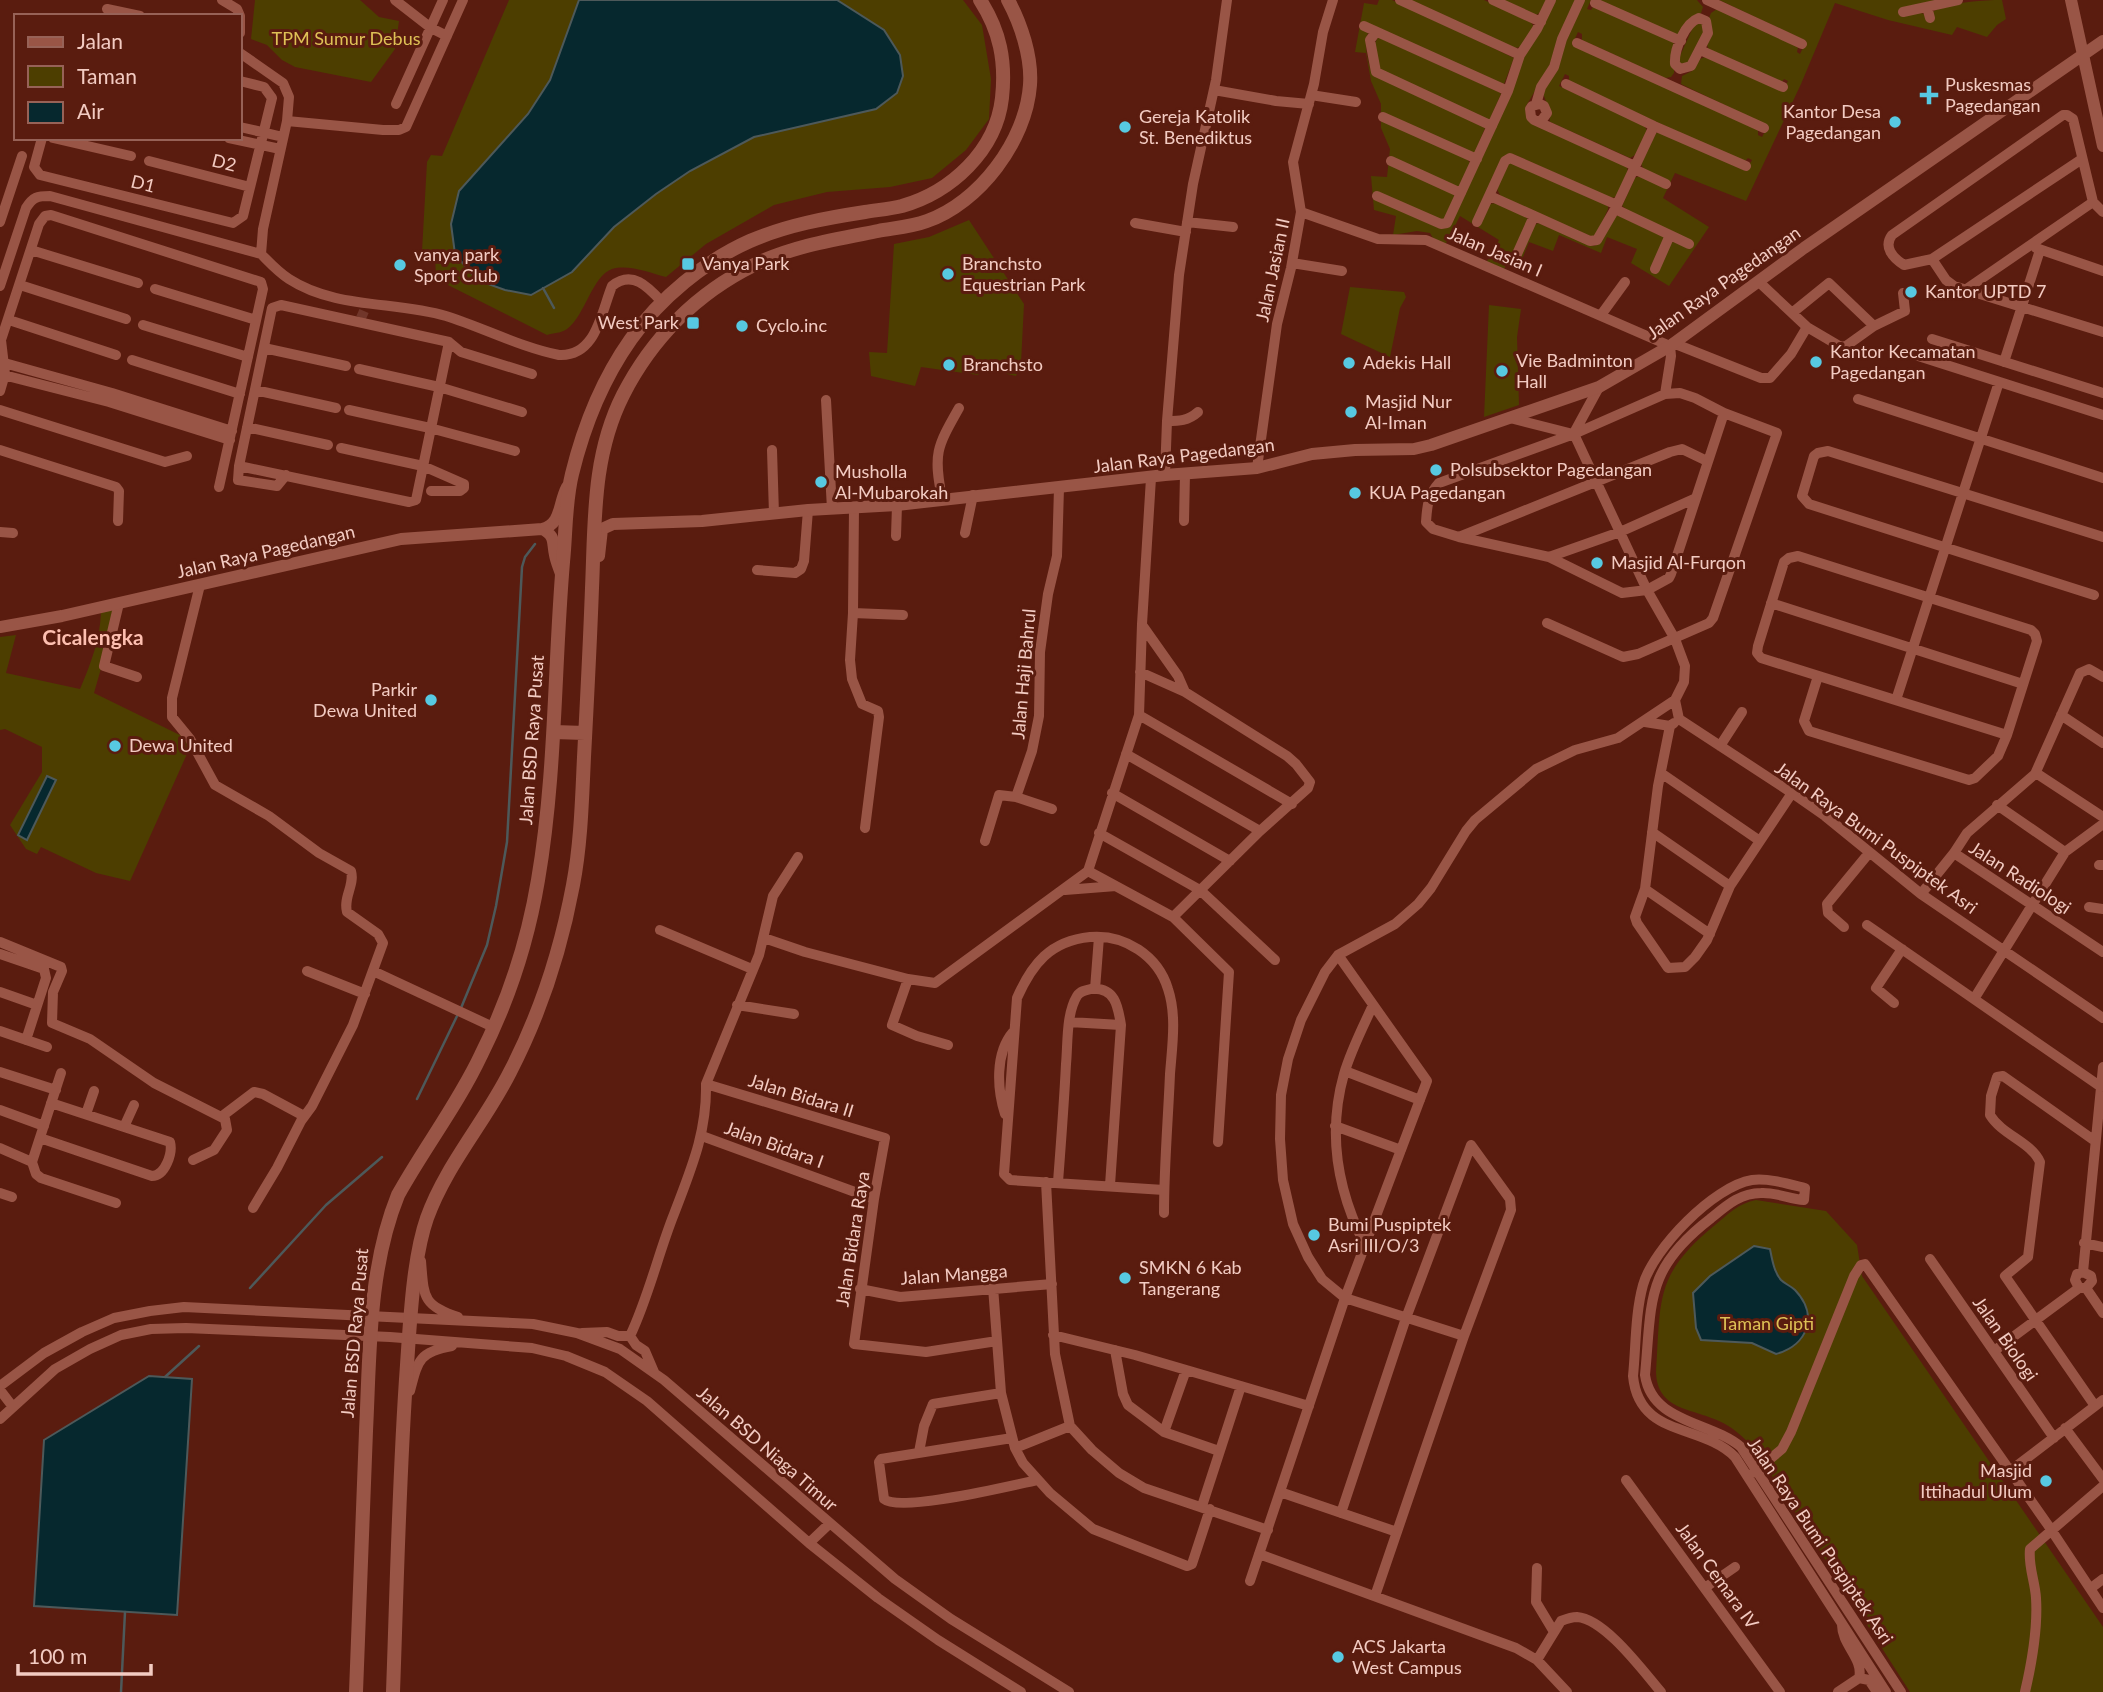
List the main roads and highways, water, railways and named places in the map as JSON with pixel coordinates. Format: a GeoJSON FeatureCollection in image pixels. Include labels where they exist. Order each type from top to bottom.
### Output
{"type":"FeatureCollection","features":[{"type":"Feature","properties":{"kind":"main road","name":"Jalan BSD Raya Pusat"},"geometry":{"type":"LineString","coordinates":[[356,1692],[371,1336],[379,1256],[388,1220],[398,1195],[482,1054],[524,944],[546,831],[562,576],[571,478],[580,441],[605,379],[633,336],[663,303],[700,271],[748,242],[780,229],[902,206],[950,183],[967,169],[994,129],[1001,107],[1003,84],[999,37],[980,0]]}},
{"type":"Feature","properties":{"kind":"main road"},"geometry":{"type":"LineString","coordinates":[[393,1692],[403,1421],[420,1247],[425,1222],[435,1198],[511,1072],[535,1017],[558,947],[573,884],[580,829],[594,504],[613,417],[648,351],[672,324],[711,290],[757,263],[813,245],[928,221],[964,201],[982,183],[1007,151],[1018,128],[1030,85],[1028,55],[1008,0]]}},
{"type":"Feature","properties":{"kind":"main road"},"geometry":{"type":"LineString","coordinates":[[967,169],[982,183]]}},
{"type":"Feature","properties":{"kind":"main road"},"geometry":{"type":"LineString","coordinates":[[593,407],[613,417]]}},
{"type":"Feature","properties":{"kind":"main road"},"geometry":{"type":"LineString","coordinates":[[554,732],[585,733]]}},
{"type":"Feature","properties":{"kind":"water"},"geometry":{"type":"Polygon","coordinates":[[[579,0],[837,0],[884,30],[900,55],[903,76],[897,93],[876,109],[754,137],[690,171],[614,227],[572,272],[531,295],[505,290],[477,280],[455,254],[451,224],[459,191],[528,114],[550,80],[579,0]]]}},
{"type":"Feature","properties":{"kind":"water"},"geometry":{"type":"Polygon","coordinates":[[[47,776],[56,780],[27,840],[18,835],[47,776]]]}},
{"type":"Feature","properties":{"kind":"water"},"geometry":{"type":"Polygon","coordinates":[[[1754,1246],[1770,1249],[1779,1277],[1795,1290],[1807,1309],[1808,1319],[1802,1336],[1796,1344],[1776,1354],[1752,1343],[1701,1340],[1696,1328],[1693,1293],[1710,1276],[1754,1246]]]}},
{"type":"Feature","properties":{"kind":"water"},"geometry":{"type":"Polygon","coordinates":[[[149,1376],[192,1379],[177,1615],[34,1606],[44,1440],[149,1376]]]}},
{"type":"Feature","properties":{"kind":"waterway"},"geometry":{"type":"LineString","coordinates":[[543,288],[554,308]]}},
{"type":"Feature","properties":{"kind":"waterway"},"geometry":{"type":"LineString","coordinates":[[461,1008],[487,945],[507,842],[522,567],[525,557],[535,544]]}},
{"type":"Feature","properties":{"kind":"waterway"},"geometry":{"type":"LineString","coordinates":[[417,1099],[458,1014]]}},
{"type":"Feature","properties":{"kind":"waterway"},"geometry":{"type":"LineString","coordinates":[[250,1288],[326,1205],[382,1157]]}},
{"type":"Feature","properties":{"kind":"waterway"},"geometry":{"type":"LineString","coordinates":[[165,1377],[199,1346]]}},
{"type":"Feature","properties":{"kind":"waterway"},"geometry":{"type":"LineString","coordinates":[[121,1692],[125,1612]]}},
{"type":"Feature","properties":{"kind":"tunnel"},"geometry":{"type":"LineString","coordinates":[[361,318],[364,311]]}},
{"type":"Feature","properties":{"kind":"place","name":"Puskesmas Pagedangan"},"geometry":{"type":"Point","coordinates":[1929,95]}},
{"type":"Feature","properties":{"kind":"place","name":"Kantor Desa Pagedangan"},"geometry":{"type":"Point","coordinates":[1895,122]}},
{"type":"Feature","properties":{"kind":"place","name":"Gereja Katolik St. Benediktus"},"geometry":{"type":"Point","coordinates":[1125,127]}},
{"type":"Feature","properties":{"kind":"place","name":"Vanya Park"},"geometry":{"type":"Point","coordinates":[688,264]}},
{"type":"Feature","properties":{"kind":"place","name":"vanya park Sport Club"},"geometry":{"type":"Point","coordinates":[400,265]}},
{"type":"Feature","properties":{"kind":"place","name":"Branchsto Equestrian Park"},"geometry":{"type":"Point","coordinates":[948,274]}},
{"type":"Feature","properties":{"kind":"place","name":"Kantor UPTD 7"},"geometry":{"type":"Point","coordinates":[1911,292]}},
{"type":"Feature","properties":{"kind":"place","name":"West Park"},"geometry":{"type":"Point","coordinates":[693,323]}},
{"type":"Feature","properties":{"kind":"place","name":"Cyclo.inc"},"geometry":{"type":"Point","coordinates":[742,326]}},
{"type":"Feature","properties":{"kind":"place","name":"Kantor Kecamatan Pagedangan"},"geometry":{"type":"Point","coordinates":[1816,362]}},
{"type":"Feature","properties":{"kind":"place","name":"Adekis Hall"},"geometry":{"type":"Point","coordinates":[1349,363]}},
{"type":"Feature","properties":{"kind":"place","name":"Branchsto"},"geometry":{"type":"Point","coordinates":[949,365]}},
{"type":"Feature","properties":{"kind":"place","name":"Vie Badminton Hall"},"geometry":{"type":"Point","coordinates":[1502,371]}},
{"type":"Feature","properties":{"kind":"place","name":"Masjid Nur Al-Iman"},"geometry":{"type":"Point","coordinates":[1351,412]}},
{"type":"Feature","properties":{"kind":"place","name":"Polsubsektor Pagedangan"},"geometry":{"type":"Point","coordinates":[1436,470]}},
{"type":"Feature","properties":{"kind":"place","name":"Musholla Al-Mubarokah"},"geometry":{"type":"Point","coordinates":[821,482]}},
{"type":"Feature","properties":{"kind":"place","name":"KUA Pagedangan"},"geometry":{"type":"Point","coordinates":[1355,493]}},
{"type":"Feature","properties":{"kind":"place","name":"Masjid Al-Furqon"},"geometry":{"type":"Point","coordinates":[1597,563]}},
{"type":"Feature","properties":{"kind":"place","name":"Parkir Dewa United"},"geometry":{"type":"Point","coordinates":[431,700]}},
{"type":"Feature","properties":{"kind":"place","name":"Dewa United"},"geometry":{"type":"Point","coordinates":[115,746]}},
{"type":"Feature","properties":{"kind":"place","name":"Bumi Puspiptek Asri III/O/3"},"geometry":{"type":"Point","coordinates":[1314,1235]}},
{"type":"Feature","properties":{"kind":"place","name":"SMKN 6 Kab Tangerang"},"geometry":{"type":"Point","coordinates":[1125,1278]}},
{"type":"Feature","properties":{"kind":"place","name":"Masjid Ittihadul Ulum"},"geometry":{"type":"Point","coordinates":[2046,1481]}},
{"type":"Feature","properties":{"kind":"place","name":"ACS Jakarta West Campus"},"geometry":{"type":"Point","coordinates":[1338,1657]}},
{"type":"Feature","properties":{"kind":"district","name":"Cicalengka"},"geometry":{"type":"Point","coordinates":[93,638]}},
{"type":"Feature","properties":{"kind":"park label","name":"TPM Sumur Debus"},"geometry":{"type":"Point","coordinates":[346,39]}},
{"type":"Feature","properties":{"kind":"park label","name":"Taman Gipti"},"geometry":{"type":"Point","coordinates":[1767,1324]}}]}
